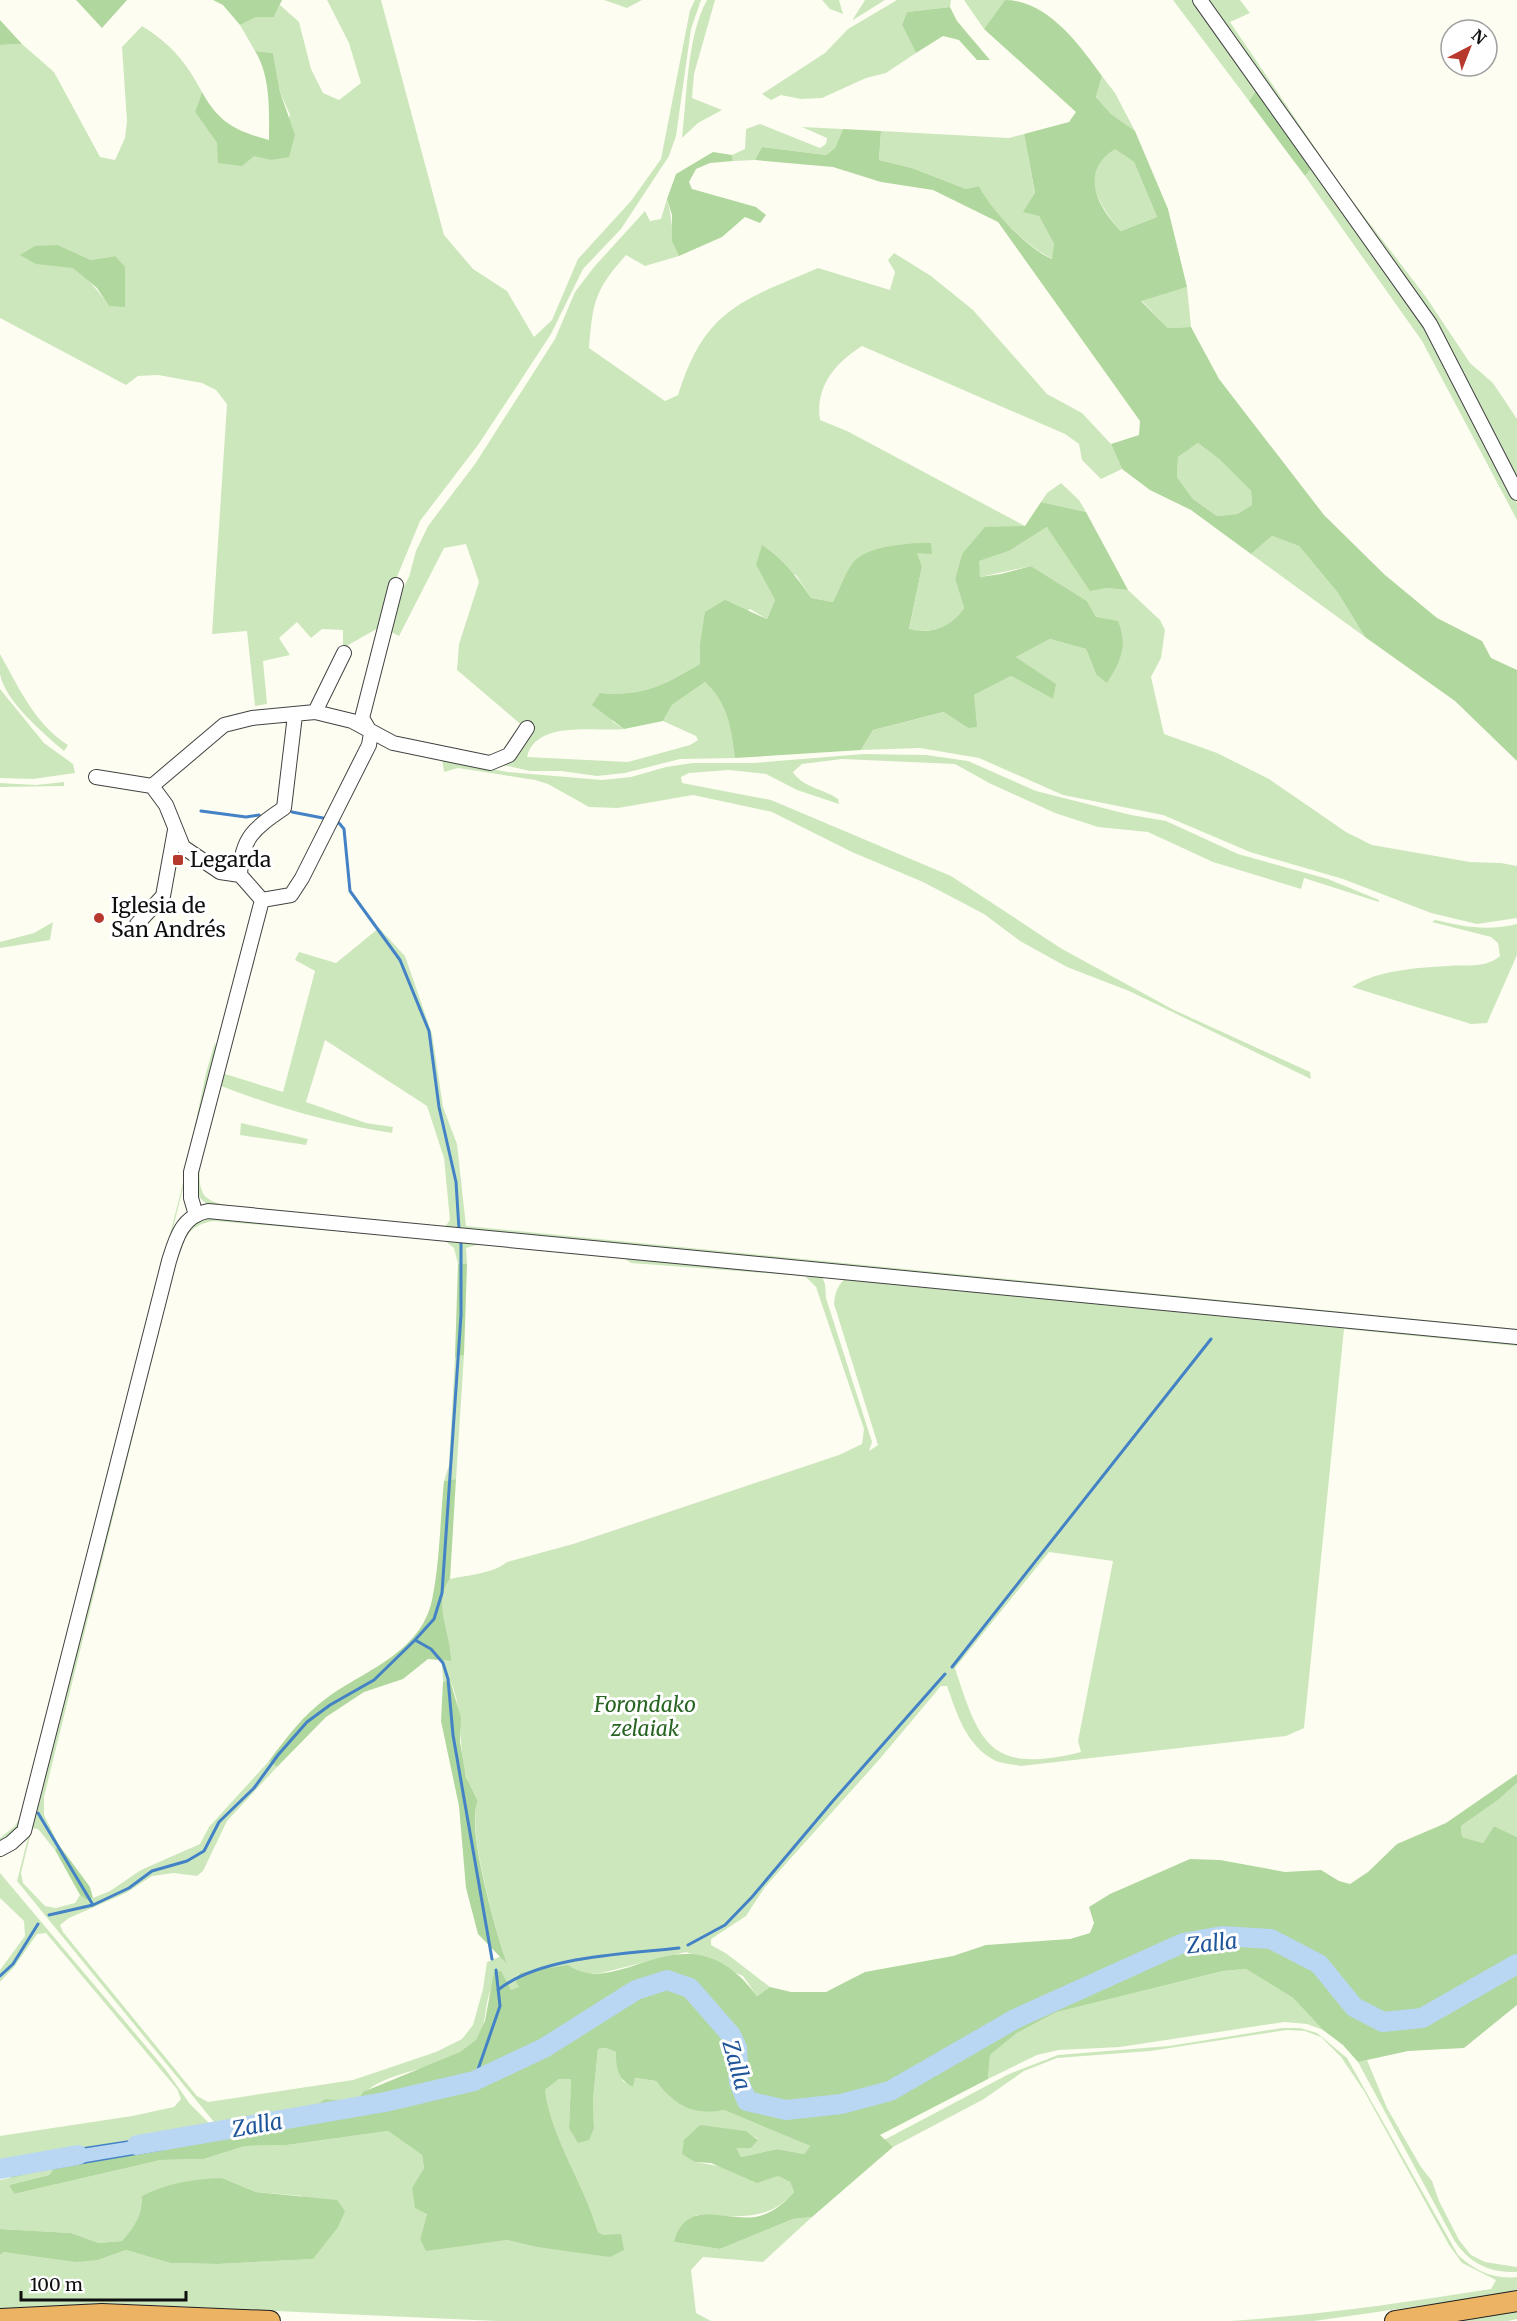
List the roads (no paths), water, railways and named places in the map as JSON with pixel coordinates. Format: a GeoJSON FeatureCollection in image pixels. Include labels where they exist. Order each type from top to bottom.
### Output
{"type":"FeatureCollection","features":[{"type":"Feature","properties":{"kind":"highway"},"geometry":{"type":"LineString","coordinates":[[1395,2321],[1517,2301]]}},
{"type":"Feature","properties":{"kind":"highway"},"geometry":{"type":"LineString","coordinates":[[0,2319],[102,2314],[270,2321]]}},
{"type":"Feature","properties":{"kind":"street"},"geometry":{"type":"LineString","coordinates":[[1200,0],[1430,324],[1517,493]]}},
{"type":"Feature","properties":{"kind":"street"},"geometry":{"type":"LineString","coordinates":[[262,900],[291,895],[302,878],[369,745],[371,733],[362,718],[396,585]]}},
{"type":"Feature","properties":{"kind":"street"},"geometry":{"type":"LineString","coordinates":[[315,712],[344,653]]}},
{"type":"Feature","properties":{"kind":"street"},"geometry":{"type":"LineString","coordinates":[[152,786],[224,725],[252,718],[315,712],[352,721],[393,743],[489,763],[508,755],[527,728]]}},
{"type":"Feature","properties":{"kind":"street"},"geometry":{"type":"LineString","coordinates":[[240,875],[240,858],[253,829],[284,808],[295,715]]}},
{"type":"Feature","properties":{"kind":"street"},"geometry":{"type":"LineString","coordinates":[[96,777],[152,786],[166,805],[183,847],[220,872],[240,875],[262,900]]}},
{"type":"Feature","properties":{"kind":"street"},"geometry":{"type":"LineString","coordinates":[[137,924],[163,896],[175,830]]}},
{"type":"Feature","properties":{"kind":"street"},"geometry":{"type":"LineString","coordinates":[[196,1215],[191,1198],[191,1172],[262,900]]}},
{"type":"Feature","properties":{"kind":"street"},"geometry":{"type":"LineString","coordinates":[[0,1849],[24,1831],[169,1261],[176,1237],[187,1220],[196,1215],[208,1211],[1517,1337]]}},
{"type":"Feature","properties":{"kind":"water"},"geometry":{"type":"Polygon","coordinates":[[[160,2136],[162,2150],[49,2169],[52,2161],[51,2153],[160,2136]]]}},
{"type":"Feature","properties":{"kind":"waterway"},"geometry":{"type":"LineString","coordinates":[[201,811],[246,817],[259,815]]}},
{"type":"Feature","properties":{"kind":"waterway"},"geometry":{"type":"LineString","coordinates":[[292,812],[323,818]]}},
{"type":"Feature","properties":{"kind":"waterway"},"geometry":{"type":"LineString","coordinates":[[339,823],[344,829],[350,891],[400,960],[429,1031],[439,1107],[456,1182],[459,1229]]}},
{"type":"Feature","properties":{"kind":"waterway"},"geometry":{"type":"LineString","coordinates":[[461,1242],[461,1315],[442,1593],[434,1619],[415,1640],[431,1649],[443,1663],[448,1679],[453,1735],[492,1959]]}},
{"type":"Feature","properties":{"kind":"waterway"},"geometry":{"type":"LineString","coordinates":[[952,1667],[1211,1339]]}},
{"type":"Feature","properties":{"kind":"waterway"},"geometry":{"type":"LineString","coordinates":[[49,1915],[93,1905],[129,1888],[152,1871],[187,1861],[204,1851],[219,1822],[254,1788],[278,1755],[307,1722],[330,1705],[374,1680],[415,1640]]}},
{"type":"Feature","properties":{"kind":"waterway"},"geometry":{"type":"LineString","coordinates":[[688,1945],[725,1925],[752,1897],[945,1674]]}},
{"type":"Feature","properties":{"kind":"waterway"},"geometry":{"type":"LineString","coordinates":[[38,1813],[93,1905]]}},
{"type":"Feature","properties":{"kind":"waterway"},"geometry":{"type":"LineString","coordinates":[[0,1976],[13,1964],[38,1924]]}},
{"type":"Feature","properties":{"kind":"waterway","name":"Zalla"},"geometry":{"type":"LineString","coordinates":[[137,2145],[385,2102],[474,2081],[544,2048],[636,1990],[667,1980],[690,1988],[731,2035],[737,2048],[739,2082],[747,2101],[786,2110],[841,2104],[890,2091],[1015,2019],[1183,1943],[1222,1936],[1271,1939],[1319,1964],[1354,2007],[1383,2022],[1422,2018],[1517,1964]]}},
{"type":"Feature","properties":{"kind":"waterway"},"geometry":{"type":"LineString","coordinates":[[498,1990],[516,1979],[560,1963],[584,1958],[679,1948]]}},
{"type":"Feature","properties":{"kind":"waterway"},"geometry":{"type":"LineString","coordinates":[[474,2081],[500,2006],[496,1970]]}},
{"type":"Feature","properties":{"kind":"waterway","name":"Zalla"},"geometry":{"type":"LineString","coordinates":[[0,2169],[78,2155]]}},
{"type":"Feature","properties":{"kind":"place","name":"Legarda"},"geometry":{"type":"Point","coordinates":[178,860]}},
{"type":"Feature","properties":{"kind":"place","name":"Iglesia de San Andrés"},"geometry":{"type":"Point","coordinates":[99,918]}},
{"type":"Feature","properties":{"kind":"park label","name":"Forondako zelaiak"},"geometry":{"type":"Point","coordinates":[645,1717]}}]}
